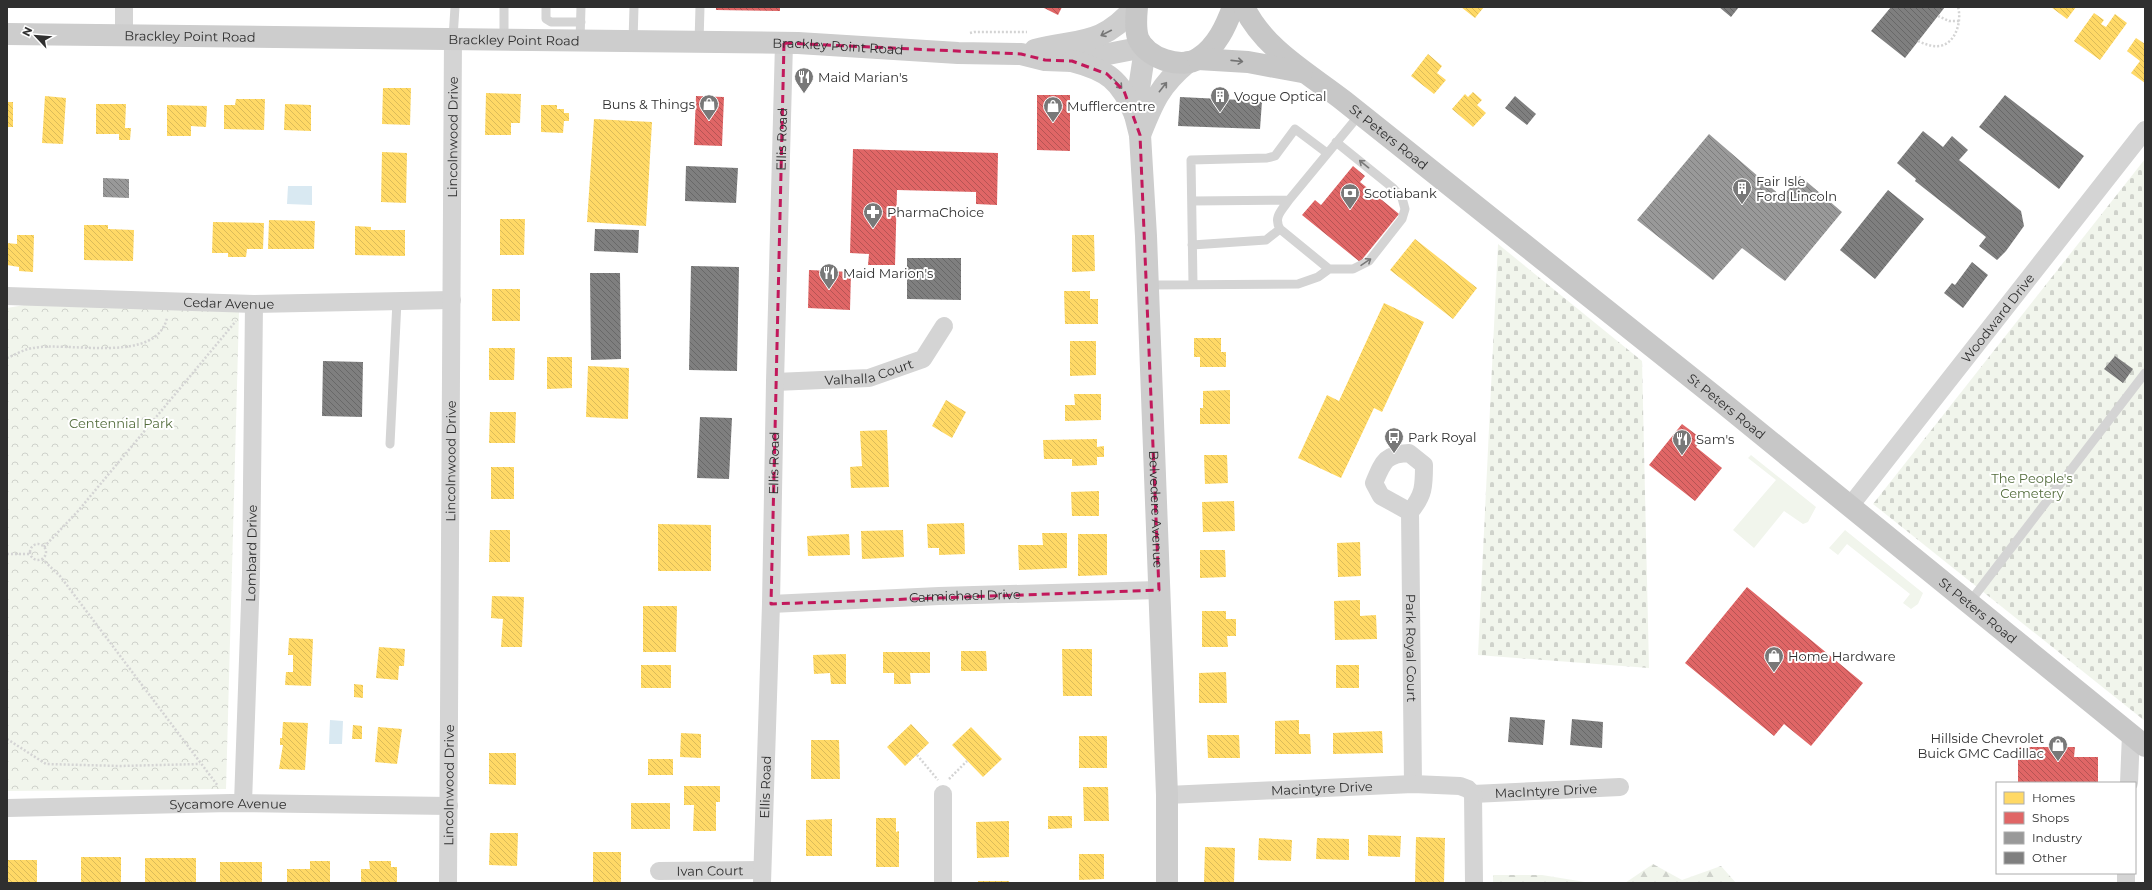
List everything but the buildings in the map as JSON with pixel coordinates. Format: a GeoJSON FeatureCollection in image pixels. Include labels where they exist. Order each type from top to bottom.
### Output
{"type":"FeatureCollection","features":[{"type":"Feature","properties":{"kind":"main road","name":"Brackley Point Road"},"geometry":{"type":"LineString","coordinates":[[1021,54],[1094,38],[1117,26],[1136,7]]}},
{"type":"Feature","properties":{"kind":"main road"},"geometry":{"type":"LineString","coordinates":[[1136,7],[1136,30],[1144,48]]}},
{"type":"Feature","properties":{"kind":"main road"},"geometry":{"type":"LineString","coordinates":[[1193,60],[1209,50],[1219,38],[1233,7]]}},
{"type":"Feature","properties":{"kind":"main road","name":"St Peters Road"},"geometry":{"type":"LineString","coordinates":[[1244,7],[1260,34],[1304,72],[1360,114],[1723,403],[2138,740]]}},
{"type":"Feature","properties":{"kind":"main road","name":"Brackley Point Road"},"geometry":{"type":"LineString","coordinates":[[7,34],[504,39],[580,31],[633,41],[784,43],[958,53],[1021,54],[1045,60],[1072,61],[1144,48]]}},
{"type":"Feature","properties":{"kind":"main road","name":"St Peters Road"},"geometry":{"type":"LineString","coordinates":[[1144,48],[1170,62],[1193,60],[1248,62],[1304,72]]}},
{"type":"Feature","properties":{"kind":"main road","name":"Belvedere Avenue"},"geometry":{"type":"LineString","coordinates":[[1144,48],[1137,125],[1148,285],[1167,795],[1167,883]]}},
{"type":"Feature","properties":{"kind":"main road","name":"Belvedere Avenue"},"geometry":{"type":"LineString","coordinates":[[1137,125],[1159,92],[1176,73],[1193,60]]}},
{"type":"Feature","properties":{"kind":"main road"},"geometry":{"type":"LineString","coordinates":[[1072,61],[1091,66],[1107,74],[1117,82],[1137,125]]}},
{"type":"Feature","properties":{"kind":"street"},"geometry":{"type":"LineString","coordinates":[[124,7],[124,36]]}},
{"type":"Feature","properties":{"kind":"street","name":"Lincolnwood Drive"},"geometry":{"type":"LineString","coordinates":[[448,883],[453,38]]}},
{"type":"Feature","properties":{"kind":"street","name":"Ellis Road"},"geometry":{"type":"LineString","coordinates":[[762,877],[771,604],[784,43]]}},
{"type":"Feature","properties":{"kind":"street","name":"Woodward Drive"},"geometry":{"type":"LineString","coordinates":[[1850,506],[2145,130]]}},
{"type":"Feature","properties":{"kind":"street","name":"Cedar Avenue"},"geometry":{"type":"LineString","coordinates":[[7,296],[254,304],[452,300]]}},
{"type":"Feature","properties":{"kind":"street","name":"Lombard Drive"},"geometry":{"type":"LineString","coordinates":[[237,803],[251,574],[254,304]]}},
{"type":"Feature","properties":{"kind":"street","name":"Valhalla Court"},"geometry":{"type":"LineString","coordinates":[[775,382],[869,378],[923,359],[944,326]]}},
{"type":"Feature","properties":{"kind":"street","name":"Park Royal Court"},"geometry":{"type":"LineString","coordinates":[[1410,512],[1413,784]]}},
{"type":"Feature","properties":{"kind":"street","name":"Carmichael Drive"},"geometry":{"type":"LineString","coordinates":[[771,604],[939,596],[1159,590]]}},
{"type":"Feature","properties":{"kind":"street"},"geometry":{"type":"LineString","coordinates":[[2129,782],[2138,740]]}},
{"type":"Feature","properties":{"kind":"street","name":"Macintyre Drive"},"geometry":{"type":"LineString","coordinates":[[1167,795],[1413,784],[1460,786],[1468,789],[1473,794]]}},
{"type":"Feature","properties":{"kind":"street","name":"MacIntyre Drive"},"geometry":{"type":"LineString","coordinates":[[1473,794],[1620,787]]}},
{"type":"Feature","properties":{"kind":"street"},"geometry":{"type":"LineString","coordinates":[[943,794],[943,883]]}},
{"type":"Feature","properties":{"kind":"street"},"geometry":{"type":"LineString","coordinates":[[1473,794],[1474,883]]}},
{"type":"Feature","properties":{"kind":"street","name":"Sycamore Avenue"},"geometry":{"type":"LineString","coordinates":[[7,808],[237,803],[449,806]]}},
{"type":"Feature","properties":{"kind":"street","name":"Ivan Court"},"geometry":{"type":"LineString","coordinates":[[658,871],[762,877]]}},
{"type":"Feature","properties":{"kind":"lane"},"geometry":{"type":"LineString","coordinates":[[453,38],[455,7]]}},
{"type":"Feature","properties":{"kind":"lane"},"geometry":{"type":"LineString","coordinates":[[504,7],[504,39]]}},
{"type":"Feature","properties":{"kind":"lane"},"geometry":{"type":"LineString","coordinates":[[546,7],[546,19],[580,31],[581,7]]}},
{"type":"Feature","properties":{"kind":"lane"},"geometry":{"type":"LineString","coordinates":[[633,41],[634,7]]}},
{"type":"Feature","properties":{"kind":"lane"},"geometry":{"type":"LineString","coordinates":[[699,42],[700,7]]}},
{"type":"Feature","properties":{"kind":"lane"},"geometry":{"type":"LineString","coordinates":[[1329,269],[1280,229],[1277,223],[1277,216],[1360,114]]}},
{"type":"Feature","properties":{"kind":"lane"},"geometry":{"type":"LineString","coordinates":[[1193,284],[1191,160],[1267,158],[1275,156],[1295,129],[1327,153]]}},
{"type":"Feature","properties":{"kind":"lane"},"geometry":{"type":"LineString","coordinates":[[1148,285],[1298,284],[1318,276],[1329,269],[1353,269],[1368,261],[1402,219],[1405,209],[1402,198],[1393,188],[1336,142]]}},
{"type":"Feature","properties":{"kind":"lane"},"geometry":{"type":"LineString","coordinates":[[1192,201],[1289,200]]}},
{"type":"Feature","properties":{"kind":"lane"},"geometry":{"type":"LineString","coordinates":[[1192,245],[1266,240],[1280,229]]}},
{"type":"Feature","properties":{"kind":"lane"},"geometry":{"type":"LineString","coordinates":[[390,444],[397,301]]}},
{"type":"Feature","properties":{"kind":"lane"},"geometry":{"type":"LineString","coordinates":[[1969,603],[2145,373]]}},
{"type":"Feature","properties":{"kind":"path"},"geometry":{"type":"LineString","coordinates":[[1918,41],[1928,45],[1939,46],[1947,44],[1955,34],[1960,21],[1958,7]]}},
{"type":"Feature","properties":{"kind":"path"},"geometry":{"type":"LineString","coordinates":[[1938,16],[1949,21],[1960,21]]}},
{"type":"Feature","properties":{"kind":"path"},"geometry":{"type":"LineString","coordinates":[[7,358],[32,348],[74,346],[119,348],[141,345],[154,339],[165,324],[170,301]]}},
{"type":"Feature","properties":{"kind":"path"},"geometry":{"type":"LineString","coordinates":[[44,547],[78,511],[230,327],[254,304]]}},
{"type":"Feature","properties":{"kind":"path"},"geometry":{"type":"LineString","coordinates":[[30,554],[31,548],[34,545],[44,547]]}},
{"type":"Feature","properties":{"kind":"path"},"geometry":{"type":"LineString","coordinates":[[42,559],[46,556],[44,547]]}},
{"type":"Feature","properties":{"kind":"path"},"geometry":{"type":"LineString","coordinates":[[7,554],[30,554],[33,558],[42,559],[60,576],[200,764],[237,803]]}},
{"type":"Feature","properties":{"kind":"path"},"geometry":{"type":"LineString","coordinates":[[7,739],[46,764],[120,766],[200,764]]}},
{"type":"Feature","properties":{"kind":"path"},"geometry":{"type":"LineString","coordinates":[[917,755],[937,776],[943,794]]}},
{"type":"Feature","properties":{"kind":"path"},"geometry":{"type":"LineString","coordinates":[[943,794],[950,778],[967,761]]}},
{"type":"Feature","properties":{"kind":"highlighted area"},"geometry":{"type":"Polygon","coordinates":[[[784,43],[1021,54],[1045,60],[1072,61],[1107,74],[1124,91],[1140,135],[1159,590],[771,604],[784,43]]]}},
{"type":"Feature","properties":{"kind":"green space","name":"The People's Cemetery"},"geometry":{"type":"Polygon","coordinates":[[[2145,159],[2145,721],[1873,504],[2145,159]]]}},
{"type":"Feature","properties":{"kind":"green space"},"geometry":{"type":"Polygon","coordinates":[[[1498,244],[1642,361],[1649,668],[1478,655],[1498,244]]]}},
{"type":"Feature","properties":{"kind":"green space","name":"Centennial Park"},"geometry":{"type":"Polygon","coordinates":[[[30,304],[239,312],[226,789],[7,791],[7,308],[30,304]]]}},
{"type":"Feature","properties":{"kind":"green space"},"geometry":{"type":"Polygon","coordinates":[[[1751,455],[1816,507],[1808,522],[1803,524],[1784,511],[1754,548],[1733,530],[1776,480],[1748,458],[1751,455]]]}},
{"type":"Feature","properties":{"kind":"green space"},"geometry":{"type":"Polygon","coordinates":[[[1845,530],[1923,593],[1918,604],[1911,609],[1903,603],[1910,594],[1847,544],[1838,555],[1829,548],[1845,530]]]}},
{"type":"Feature","properties":{"kind":"green space"},"geometry":{"type":"Polygon","coordinates":[[[1653,864],[1682,880],[1721,866],[1736,883],[1625,883],[1653,864]]]}},
{"type":"Feature","properties":{"kind":"green space"},"geometry":{"type":"Polygon","coordinates":[[[1493,875],[1542,875],[1591,883],[1493,883],[1493,875]]]}},
{"type":"Feature","properties":{"kind":"shaded area"},"geometry":{"type":"Polygon","coordinates":[[[288,186],[312,186],[312,205],[287,204],[288,186]]]}},
{"type":"Feature","properties":{"kind":"shaded area"},"geometry":{"type":"Polygon","coordinates":[[[330,720],[343,721],[342,744],[329,744],[330,720]]]}},
{"type":"Feature","properties":{"kind":"place","name":"Maid Marian's"},"geometry":{"type":"Point","coordinates":[804,94]}},
{"type":"Feature","properties":{"kind":"place","name":"Vogue Optical"},"geometry":{"type":"Point","coordinates":[1220,113]}},
{"type":"Feature","properties":{"kind":"place","name":"Buns & Things"},"geometry":{"type":"Point","coordinates":[709,121]}},
{"type":"Feature","properties":{"kind":"place","name":"Mufflercentre"},"geometry":{"type":"Point","coordinates":[1053,123]}},
{"type":"Feature","properties":{"kind":"place","name":"Fair Isle Ford Lincoln"},"geometry":{"type":"Point","coordinates":[1742,205]}},
{"type":"Feature","properties":{"kind":"place","name":"Scotiabank"},"geometry":{"type":"Point","coordinates":[1350,210]}},
{"type":"Feature","properties":{"kind":"place","name":"PharmaChoice"},"geometry":{"type":"Point","coordinates":[873,229]}},
{"type":"Feature","properties":{"kind":"place","name":"Maid Marion's"},"geometry":{"type":"Point","coordinates":[829,290]}},
{"type":"Feature","properties":{"kind":"place","name":"Park Royal"},"geometry":{"type":"Point","coordinates":[1394,454]}},
{"type":"Feature","properties":{"kind":"place","name":"Sam's"},"geometry":{"type":"Point","coordinates":[1682,456]}},
{"type":"Feature","properties":{"kind":"place","name":"Home Hardware"},"geometry":{"type":"Point","coordinates":[1774,673]}},
{"type":"Feature","properties":{"kind":"place","name":"Hillside Chevrolet Buick GMC Cadillac"},"geometry":{"type":"Point","coordinates":[2058,762]}}]}
